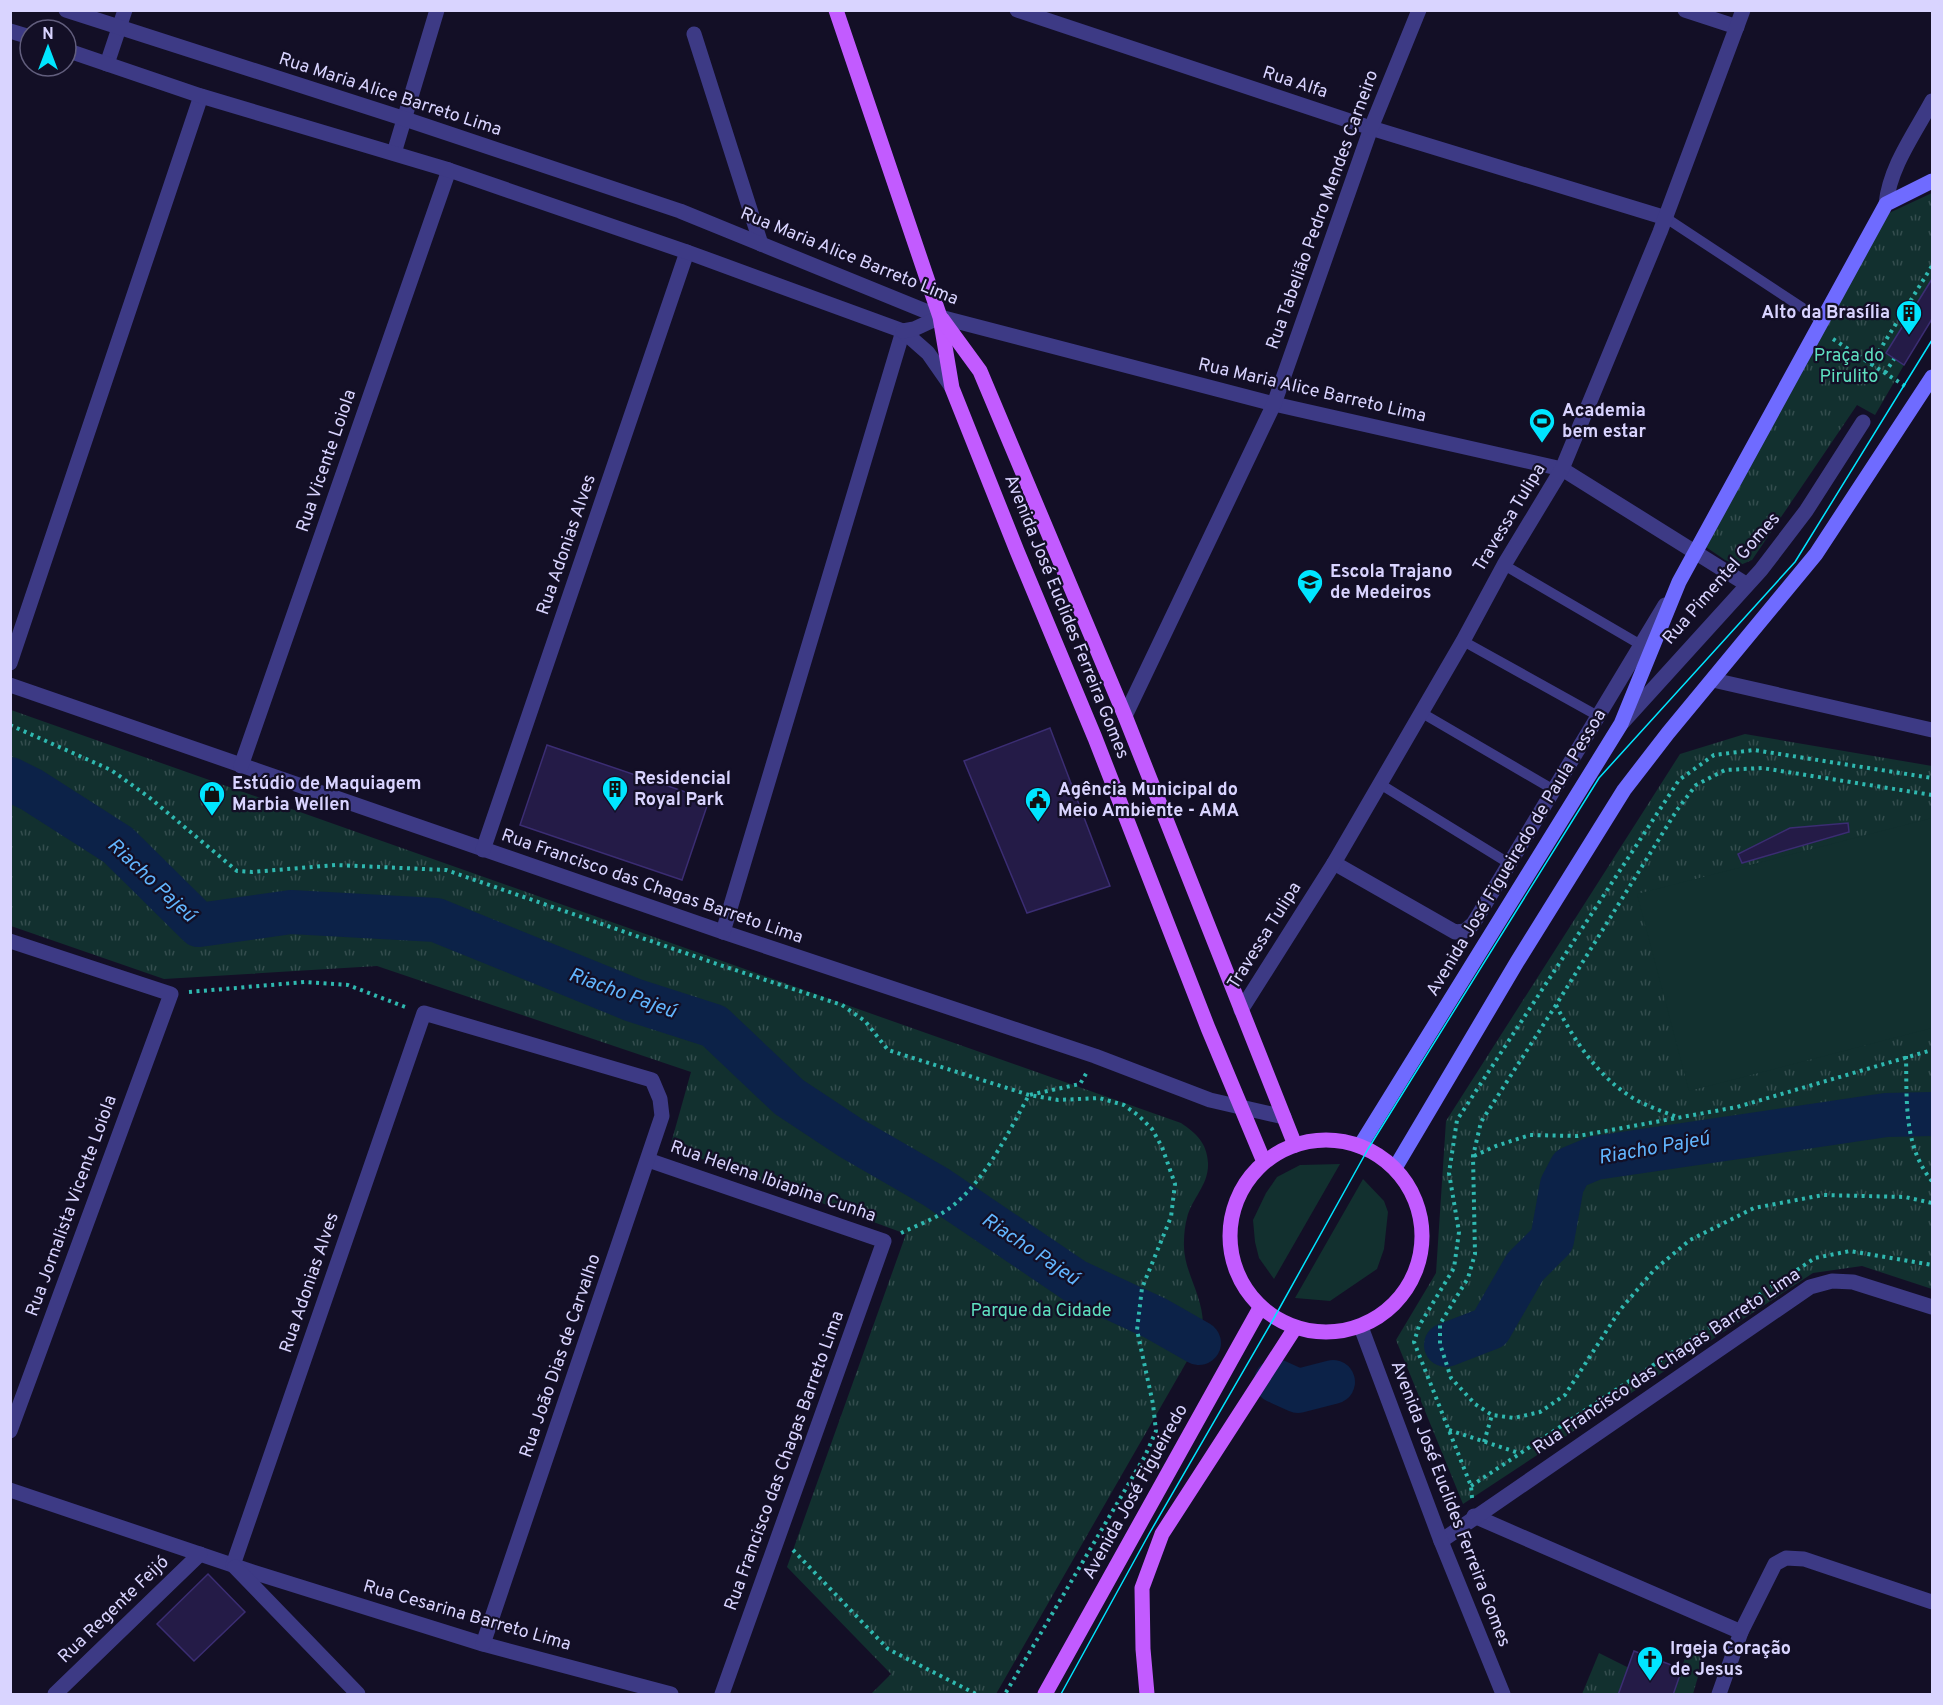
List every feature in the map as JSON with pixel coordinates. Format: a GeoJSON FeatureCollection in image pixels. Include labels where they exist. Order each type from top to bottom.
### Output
{"type":"FeatureCollection","features":[{"type":"Feature","properties":{"kind":"main road","name":"Avenida José Euclides Ferreira Gomes"},"geometry":{"type":"LineString","coordinates":[[836,10],[940,316],[952,388],[1095,738],[1208,1028],[1264,1162]]}},
{"type":"Feature","properties":{"kind":"main road"},"geometry":{"type":"LineString","coordinates":[[1886,204],[1932,181]]}},
{"type":"Feature","properties":{"kind":"main road","name":"Avenida José Figueiredo de Paula Pessoa"},"geometry":{"type":"LineString","coordinates":[[1360,1146],[1621,724],[1679,582],[1886,204]]}},
{"type":"Feature","properties":{"kind":"main road","name":"Avenida José Euclides Ferreira Gomes"},"geometry":{"type":"LineString","coordinates":[[940,316],[980,371],[1125,716],[1295,1145]]}},
{"type":"Feature","properties":{"kind":"main road"},"geometry":{"type":"LineString","coordinates":[[1395,1168],[1517,962],[1624,790],[1668,733],[1816,554],[1932,377]]}},
{"type":"Feature","properties":{"kind":"main road"},"geometry":{"type":"LineString","coordinates":[[1328,1140],[1373,1151],[1395,1168],[1414,1194],[1423,1225],[1421,1257],[1409,1287],[1388,1311],[1360,1327],[1328,1333],[1295,1328],[1277,1320],[1260,1308],[1243,1287],[1239,1278],[1232,1261],[1229,1234],[1233,1207],[1245,1182],[1264,1162],[1295,1145],[1328,1140]]}},
{"type":"Feature","properties":{"kind":"main road","name":"Avenida José Figueiredo"},"geometry":{"type":"LineString","coordinates":[[1045,1695],[1260,1308]]}},
{"type":"Feature","properties":{"kind":"main road"},"geometry":{"type":"LineString","coordinates":[[1147,1695],[1143,1649],[1142,1588],[1154,1552],[1162,1534],[1295,1328]]}},
{"type":"Feature","properties":{"kind":"street","name":"Rua Maria Alice Barreto Lima"},"geometry":{"type":"LineString","coordinates":[[66,10],[405,119],[680,211],[940,316],[1274,404],[1562,469],[1746,584]]}},
{"type":"Feature","properties":{"kind":"street"},"geometry":{"type":"LineString","coordinates":[[107,63],[124,10]]}},
{"type":"Feature","properties":{"kind":"street"},"geometry":{"type":"LineString","coordinates":[[394,153],[437,10]]}},
{"type":"Feature","properties":{"kind":"street","name":"Rua Alfa"},"geometry":{"type":"LineString","coordinates":[[1017,10],[1371,128],[1665,218]]}},
{"type":"Feature","properties":{"kind":"street","name":"Rua Tabelião Pedro Mendes Carneiro"},"geometry":{"type":"LineString","coordinates":[[1125,716],[1274,404],[1371,128],[1419,10]]}},
{"type":"Feature","properties":{"kind":"street"},"geometry":{"type":"LineString","coordinates":[[1685,10],[1737,27]]}},
{"type":"Feature","properties":{"kind":"street","name":"Travessa Tulipa"},"geometry":{"type":"LineString","coordinates":[[1241,1010],[1334,864],[1422,713],[1504,565],[1562,469],[1665,218],[1743,10]]}},
{"type":"Feature","properties":{"kind":"street"},"geometry":{"type":"LineString","coordinates":[[694,34],[761,244]]}},
{"type":"Feature","properties":{"kind":"street"},"geometry":{"type":"LineString","coordinates":[[78,54],[201,96],[448,170],[687,252],[903,331],[928,353],[952,388]]}},
{"type":"Feature","properties":{"kind":"street"},"geometry":{"type":"LineString","coordinates":[[10,663],[201,96]]}},
{"type":"Feature","properties":{"kind":"street"},"geometry":{"type":"LineString","coordinates":[[1886,204],[1894,171],[1932,100]]}},
{"type":"Feature","properties":{"kind":"street","name":"Rua Vicente Loiola"},"geometry":{"type":"LineString","coordinates":[[242,766],[448,170]]}},
{"type":"Feature","properties":{"kind":"street","name":"Rua Adonias Alves"},"geometry":{"type":"LineString","coordinates":[[483,850],[687,252]]}},
{"type":"Feature","properties":{"kind":"street"},"geometry":{"type":"LineString","coordinates":[[903,331],[914,329],[940,316]]}},
{"type":"Feature","properties":{"kind":"street"},"geometry":{"type":"LineString","coordinates":[[723,932],[903,331]]}},
{"type":"Feature","properties":{"kind":"street","name":"Rua Pimentel Gomes"},"geometry":{"type":"LineString","coordinates":[[1621,724],[1761,570],[1806,511],[1863,422]]}},
{"type":"Feature","properties":{"kind":"street"},"geometry":{"type":"LineString","coordinates":[[1334,864],[1455,932],[1464,931],[1473,924],[1679,582]]}},
{"type":"Feature","properties":{"kind":"street"},"geometry":{"type":"LineString","coordinates":[[1713,680],[1932,730]]}},
{"type":"Feature","properties":{"kind":"street","name":"Rua Francisco das Chagas Barreto Lima"},"geometry":{"type":"LineString","coordinates":[[10,685],[483,850],[1095,1056],[1210,1100],[1284,1117]]}},
{"type":"Feature","properties":{"kind":"street"},"geometry":{"type":"LineString","coordinates":[[10,941],[171,994]]}},
{"type":"Feature","properties":{"kind":"street","name":"Rua Jornalista Vicente Loiola"},"geometry":{"type":"LineString","coordinates":[[10,1431],[171,994]]}},
{"type":"Feature","properties":{"kind":"street","name":"Rua Adonias Alves"},"geometry":{"type":"LineString","coordinates":[[233,1565],[424,1013]]}},
{"type":"Feature","properties":{"kind":"street","name":"Rua João Dias de Carvalho"},"geometry":{"type":"LineString","coordinates":[[424,1013],[652,1080],[660,1099],[662,1116],[483,1644]]}},
{"type":"Feature","properties":{"kind":"street","name":"Rua Helena Ibiapina Cunha"},"geometry":{"type":"LineString","coordinates":[[648,1160],[884,1241]]}},
{"type":"Feature","properties":{"kind":"street","name":"Rua Francisco das Chagas Barreto Lima"},"geometry":{"type":"LineString","coordinates":[[722,1695],[884,1241]]}},
{"type":"Feature","properties":{"kind":"street","name":"Rua Francisco das Chagas Barreto Lima"},"geometry":{"type":"LineString","coordinates":[[1441,1541],[1474,1516],[1810,1287],[1832,1281],[1853,1282],[1932,1307]]}},
{"type":"Feature","properties":{"kind":"street","name":"Avenida José Euclides Ferreira Gomes"},"geometry":{"type":"LineString","coordinates":[[1360,1327],[1441,1541],[1503,1695]]}},
{"type":"Feature","properties":{"kind":"street"},"geometry":{"type":"LineString","coordinates":[[10,1490],[233,1565],[358,1695]]}},
{"type":"Feature","properties":{"kind":"street"},"geometry":{"type":"LineString","coordinates":[[1474,1516],[1741,1632]]}},
{"type":"Feature","properties":{"kind":"street","name":"Rua Regente Feijó"},"geometry":{"type":"LineString","coordinates":[[55,1695],[200,1554]]}},
{"type":"Feature","properties":{"kind":"street"},"geometry":{"type":"LineString","coordinates":[[1719,1695],[1741,1632],[1775,1564],[1786,1558],[1804,1559],[1932,1602]]}},
{"type":"Feature","properties":{"kind":"street","name":"Rua Cesarina Barreto Lima"},"geometry":{"type":"LineString","coordinates":[[233,1565],[483,1644],[671,1695]]}},
{"type":"Feature","properties":{"kind":"lane"},"geometry":{"type":"LineString","coordinates":[[1665,218],[1819,324]]}},
{"type":"Feature","properties":{"kind":"lane"},"geometry":{"type":"LineString","coordinates":[[1504,565],[1641,645]]}},
{"type":"Feature","properties":{"kind":"lane"},"geometry":{"type":"LineString","coordinates":[[1463,640],[1598,716]]}},
{"type":"Feature","properties":{"kind":"lane"},"geometry":{"type":"LineString","coordinates":[[1422,713],[1554,790]]}},
{"type":"Feature","properties":{"kind":"lane"},"geometry":{"type":"LineString","coordinates":[[1380,784],[1510,864]]}},
{"type":"Feature","properties":{"kind":"path"},"geometry":{"type":"LineString","coordinates":[[1870,364],[1932,266]]}},
{"type":"Feature","properties":{"kind":"path"},"geometry":{"type":"LineString","coordinates":[[1819,324],[1870,364],[1920,396]]}},
{"type":"Feature","properties":{"kind":"path"},"geometry":{"type":"LineString","coordinates":[[1886,373],[1894,359]]}},
{"type":"Feature","properties":{"kind":"path"},"geometry":{"type":"LineString","coordinates":[[10,725],[111,770],[150,798],[237,871],[252,872],[336,865],[446,870],[842,1005],[865,1021],[888,1050],[1029,1095],[1058,1100],[1099,1098],[1124,1105],[1139,1116],[1152,1129],[1162,1147],[1175,1184],[1171,1217],[1142,1288],[1137,1330],[1153,1404],[1155,1431],[1145,1456],[1005,1695]]}},
{"type":"Feature","properties":{"kind":"path"},"geometry":{"type":"LineString","coordinates":[[1471,1486],[1414,1342],[1419,1326],[1454,1268],[1459,1232],[1449,1173],[1457,1120],[1679,780],[1714,755],[1754,750],[1932,778]]}},
{"type":"Feature","properties":{"kind":"path"},"geometry":{"type":"LineString","coordinates":[[1932,795],[1762,768],[1725,770],[1696,785],[1677,810],[1481,1122],[1473,1156],[1475,1254],[1468,1278],[1440,1324],[1440,1344],[1451,1378],[1475,1404],[1492,1415],[1514,1418],[1540,1412],[1565,1395],[1620,1310],[1654,1270],[1690,1240],[1754,1208],[1823,1195],[1905,1197],[1932,1203]]}},
{"type":"Feature","properties":{"kind":"path"},"geometry":{"type":"LineString","coordinates":[[171,994],[305,982],[348,985],[424,1013]]}},
{"type":"Feature","properties":{"kind":"path"},"geometry":{"type":"LineString","coordinates":[[1556,1005],[1570,1032],[1593,1063],[1614,1085],[1638,1101],[1678,1118]]}},
{"type":"Feature","properties":{"kind":"path"},"geometry":{"type":"LineString","coordinates":[[1473,1156],[1530,1135],[1578,1136],[1737,1107],[1932,1050]]}},
{"type":"Feature","properties":{"kind":"path"},"geometry":{"type":"LineString","coordinates":[[884,1241],[940,1215],[973,1185],[998,1151],[1029,1095],[1080,1084],[1095,1056]]}},
{"type":"Feature","properties":{"kind":"path"},"geometry":{"type":"LineString","coordinates":[[1906,1056],[1908,1129],[1913,1146],[1932,1181]]}},
{"type":"Feature","properties":{"kind":"path"},"geometry":{"type":"LineString","coordinates":[[1484,1442],[1492,1415]]}},
{"type":"Feature","properties":{"kind":"path"},"geometry":{"type":"LineString","coordinates":[[1448,1430],[1519,1454]]}},
{"type":"Feature","properties":{"kind":"path"},"geometry":{"type":"LineString","coordinates":[[778,1534],[888,1649],[976,1695]]}},
{"type":"Feature","properties":{"kind":"green space","name":"Praça do Pirulito"},"geometry":{"type":"Polygon","coordinates":[[[1932,193],[1932,279],[1886,353],[1904,365],[1875,415],[1857,405],[1752,560],[1738,566],[1725,560],[1703,545],[1889,213],[1932,193]]]}},
{"type":"Feature","properties":{"kind":"green space","name":"Parque da Cidade"},"geometry":{"type":"Polygon","coordinates":[[[11,710],[1181,1123],[1196,1135],[1203,1144],[1207,1156],[1208,1171],[1189,1211],[1184,1253],[1201,1310],[1202,1335],[996,1694],[871,1694],[891,1674],[787,1567],[906,1234],[670,1147],[691,1072],[377,966],[164,979],[11,926],[11,710]]]}},
{"type":"Feature","properties":{"kind":"green space"},"geometry":{"type":"Polygon","coordinates":[[[1745,734],[1932,766],[1932,1289],[1862,1266],[1813,1273],[1463,1504],[1396,1340],[1436,1273],[1446,1121],[1680,754],[1745,734]]]}},
{"type":"Feature","properties":{"kind":"green space"},"geometry":{"type":"Polygon","coordinates":[[[1932,818],[1932,1028],[1689,1091],[1637,894],[1932,818]]]}},
{"type":"Feature","properties":{"kind":"green space"},"geometry":{"type":"Polygon","coordinates":[[[1340,1164],[1274,1279],[1259,1258],[1255,1242],[1253,1220],[1266,1193],[1277,1177],[1300,1165],[1340,1164]]]}},
{"type":"Feature","properties":{"kind":"green space"},"geometry":{"type":"Polygon","coordinates":[[[1363,1179],[1384,1201],[1388,1212],[1384,1249],[1377,1269],[1330,1301],[1295,1298],[1363,1179]]]}},
{"type":"Feature","properties":{"kind":"green space"},"geometry":{"type":"Polygon","coordinates":[[[1689,1646],[1706,1649],[1693,1694],[1673,1694],[1689,1646]]]}},
{"type":"Feature","properties":{"kind":"green space"},"geometry":{"type":"Polygon","coordinates":[[[1599,1653],[1629,1668],[1619,1694],[1582,1694],[1599,1653]]]}},
{"type":"Feature","properties":{"kind":"building","name":"Alto da Brasília"},"geometry":{"type":"Polygon","coordinates":[[[1932,279],[1932,319],[1904,365],[1886,353],[1932,279]]]}},
{"type":"Feature","properties":{"kind":"building","name":"Agência Municipal do Meio Ambiente - AMA"},"geometry":{"type":"Polygon","coordinates":[[[1050,728],[1110,886],[1027,913],[964,761],[1050,728]]]}},
{"type":"Feature","properties":{"kind":"building","name":"Residencial Royal Park"},"geometry":{"type":"Polygon","coordinates":[[[547,745],[709,800],[682,880],[520,825],[547,745]]]}},
{"type":"Feature","properties":{"kind":"building"},"geometry":{"type":"Polygon","coordinates":[[[1848,823],[1849,832],[1742,863],[1738,854],[1790,828],[1848,823]]]}},
{"type":"Feature","properties":{"kind":"building"},"geometry":{"type":"Polygon","coordinates":[[[208,1574],[245,1612],[194,1661],[157,1624],[208,1574]]]}},
{"type":"Feature","properties":{"kind":"building","name":"Irgeja Coração de Jesus"},"geometry":{"type":"Polygon","coordinates":[[[1634,1651],[1682,1669],[1673,1695],[1618,1695],[1634,1651]]]}},
{"type":"Feature","properties":{"kind":"waterway","name":"Riacho Pajeú"},"geometry":{"type":"LineString","coordinates":[[10,779],[32,790],[118,845],[199,925],[291,912],[436,920],[633,1000],[714,1026],[789,1097],[851,1138],[936,1187],[1075,1281],[1155,1318],[1199,1343]]}},
{"type":"Feature","properties":{"kind":"waterway","name":"Riacho Pajeú"},"geometry":{"type":"LineString","coordinates":[[1446,1345],[1490,1328],[1525,1267],[1552,1240],[1562,1185],[1571,1168],[1595,1158],[1886,1115],[1932,1114]]}},
{"type":"Feature","properties":{"kind":"waterway","name":"Riacho Pajeú"},"geometry":{"type":"LineString","coordinates":[[1276,1381],[1298,1391],[1333,1382]]}},
{"type":"Feature","properties":{"kind":"tram line"},"geometry":{"type":"LineString","coordinates":[[1061,1694],[1149,1534],[1274,1318],[1368,1149],[1599,778],[1795,562],[1932,340]]}},
{"type":"Feature","properties":{"kind":"place","name":"Alto da Brasília"},"geometry":{"type":"Point","coordinates":[1909,336]}},
{"type":"Feature","properties":{"kind":"place","name":"Academia bem estar"},"geometry":{"type":"Point","coordinates":[1542,444]}},
{"type":"Feature","properties":{"kind":"place","name":"Escola Trajano de Medeiros"},"geometry":{"type":"Point","coordinates":[1310,605]}},
{"type":"Feature","properties":{"kind":"place","name":"Residencial Royal Park"},"geometry":{"type":"Point","coordinates":[615,812]}},
{"type":"Feature","properties":{"kind":"place","name":"Estúdio de Maquiagem Marbia Wellen"},"geometry":{"type":"Point","coordinates":[212,817]}},
{"type":"Feature","properties":{"kind":"place","name":"Agência Municipal do Meio Ambiente - AMA"},"geometry":{"type":"Point","coordinates":[1038,823]}},
{"type":"Feature","properties":{"kind":"place","name":"Irgeja Coração de Jesus"},"geometry":{"type":"Point","coordinates":[1650,1682]}}]}
